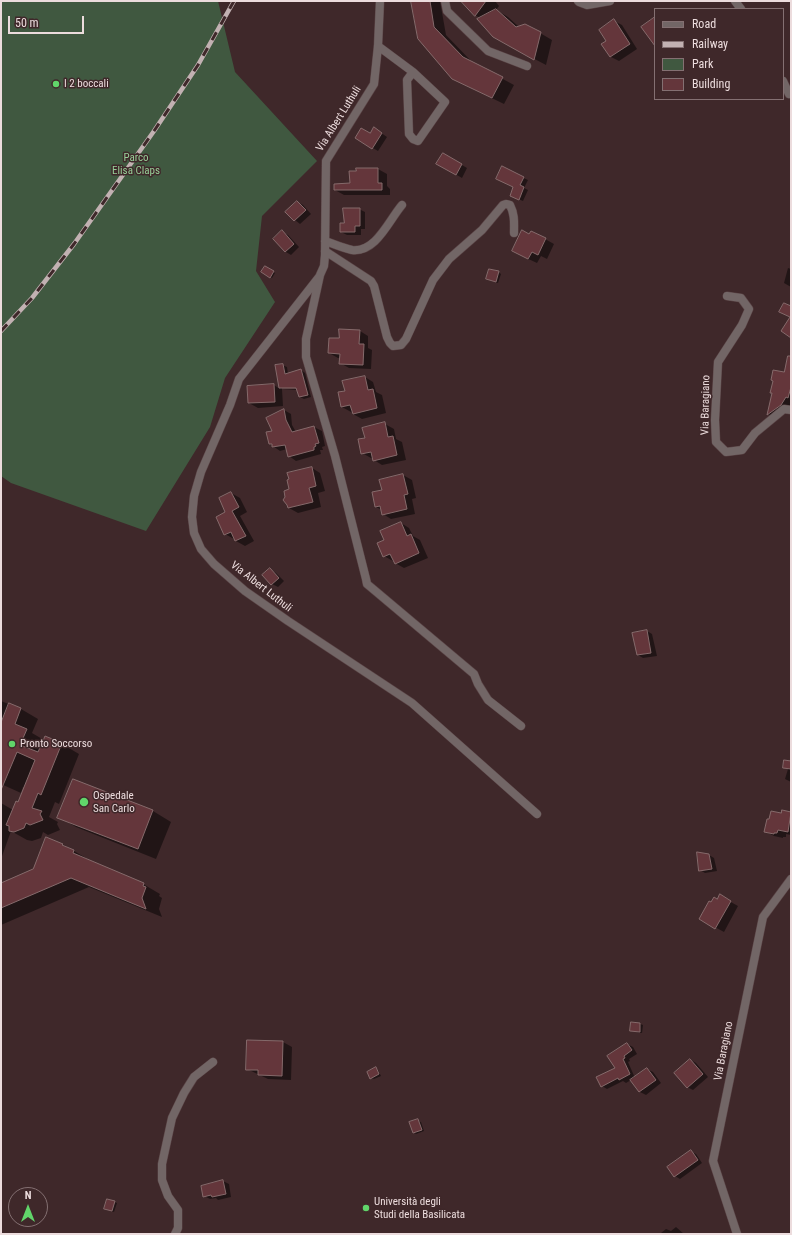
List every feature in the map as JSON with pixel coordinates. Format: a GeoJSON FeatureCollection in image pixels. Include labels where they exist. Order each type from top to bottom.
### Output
{"type":"FeatureCollection","features":[{"type":"Feature","properties":{"kind":"street","name":"Via Albert Luthuli"},"geometry":{"type":"LineString","coordinates":[[380,1],[378,46],[374,84],[326,161],[324,266],[320,275],[306,339],[306,357],[334,456],[367,584],[474,674],[478,684],[488,700],[521,726]]}},
{"type":"Feature","properties":{"kind":"street"},"geometry":{"type":"LineString","coordinates":[[445,1],[447,11],[488,51],[527,66]]}},
{"type":"Feature","properties":{"kind":"street"},"geometry":{"type":"LineString","coordinates":[[578,1],[587,5],[610,1]]}},
{"type":"Feature","properties":{"kind":"street"},"geometry":{"type":"LineString","coordinates":[[378,46],[413,72],[445,102],[418,141],[413,140],[409,134],[407,80],[413,72]]}},
{"type":"Feature","properties":{"kind":"street"},"geometry":{"type":"LineString","coordinates":[[784,83],[789,94]]}},
{"type":"Feature","properties":{"kind":"street"},"geometry":{"type":"LineString","coordinates":[[325,241],[354,250],[361,250],[369,247],[377,240],[394,214],[402,205]]}},
{"type":"Feature","properties":{"kind":"street"},"geometry":{"type":"LineString","coordinates":[[325,251],[371,281],[374,286],[387,337],[393,346],[401,345],[406,339],[433,280],[449,259],[482,230],[502,205],[510,205],[514,218],[514,233]]}},
{"type":"Feature","properties":{"kind":"street","name":"Via Albert Luthuli"},"geometry":{"type":"LineString","coordinates":[[320,275],[239,379],[194,496],[192,517],[194,533],[201,549],[214,564],[245,591],[412,704],[537,814]]}},
{"type":"Feature","properties":{"kind":"street","name":"Via Baragiano"},"geometry":{"type":"LineString","coordinates":[[727,296],[741,298],[748,309],[742,325],[718,362],[715,420],[716,442],[726,452],[742,450],[755,433],[784,409],[791,410]]}},
{"type":"Feature","properties":{"kind":"street","name":"Via Baragiano"},"geometry":{"type":"LineString","coordinates":[[737,1234],[713,1161],[763,917],[791,879]]}},
{"type":"Feature","properties":{"kind":"street"},"geometry":{"type":"LineString","coordinates":[[175,1234],[178,1228],[178,1210],[168,1196],[162,1180],[162,1164],[172,1118],[184,1093],[194,1077],[213,1062]]}},
{"type":"Feature","properties":{"kind":"green space","name":"Parco Elisa Claps"},"geometry":{"type":"Polygon","coordinates":[[[1,1],[218,1],[235,72],[317,161],[262,216],[256,271],[275,302],[225,378],[210,427],[146,531],[11,483],[1,476],[1,1]]]}},
{"type":"Feature","properties":{"kind":"building"},"geometry":{"type":"Polygon","coordinates":[[[411,1],[430,1],[434,27],[463,57],[503,77],[492,98],[452,79],[418,39],[411,1]]]}},
{"type":"Feature","properties":{"kind":"building"},"geometry":{"type":"Polygon","coordinates":[[[461,1],[486,1],[475,16],[461,1]]]}},
{"type":"Feature","properties":{"kind":"building"},"geometry":{"type":"Polygon","coordinates":[[[496,9],[516,27],[525,24],[541,32],[534,60],[493,37],[477,19],[496,9]]]}},
{"type":"Feature","properties":{"kind":"building"},"geometry":{"type":"Polygon","coordinates":[[[654,18],[654,45],[641,27],[654,18]]]}},
{"type":"Feature","properties":{"kind":"building"},"geometry":{"type":"Polygon","coordinates":[[[614,19],[630,44],[610,57],[601,44],[606,41],[599,30],[614,19]]]}},
{"type":"Feature","properties":{"kind":"building"},"geometry":{"type":"Polygon","coordinates":[[[374,127],[382,133],[372,149],[355,138],[361,128],[370,133],[374,127]]]}},
{"type":"Feature","properties":{"kind":"building"},"geometry":{"type":"Polygon","coordinates":[[[443,153],[462,164],[456,175],[436,164],[443,153]]]}},
{"type":"Feature","properties":{"kind":"building"},"geometry":{"type":"Polygon","coordinates":[[[502,166],[524,177],[520,185],[524,187],[519,200],[510,196],[513,187],[496,179],[502,166]]]}},
{"type":"Feature","properties":{"kind":"building"},"geometry":{"type":"Polygon","coordinates":[[[356,168],[378,168],[378,183],[382,183],[382,190],[334,190],[334,184],[350,183],[349,171],[356,171],[356,168]]]}},
{"type":"Feature","properties":{"kind":"building"},"geometry":{"type":"Polygon","coordinates":[[[297,201],[306,210],[294,221],[285,212],[297,201]]]}},
{"type":"Feature","properties":{"kind":"building"},"geometry":{"type":"Polygon","coordinates":[[[343,208],[360,208],[360,226],[355,226],[355,232],[340,232],[340,223],[344,223],[343,208]]]}},
{"type":"Feature","properties":{"kind":"building"},"geometry":{"type":"Polygon","coordinates":[[[282,230],[294,244],[285,252],[273,239],[282,230]]]}},
{"type":"Feature","properties":{"kind":"building"},"geometry":{"type":"Polygon","coordinates":[[[522,230],[529,234],[531,231],[546,238],[538,255],[532,252],[528,259],[512,251],[522,230]]]}},
{"type":"Feature","properties":{"kind":"building"},"geometry":{"type":"Polygon","coordinates":[[[265,266],[274,271],[270,278],[261,272],[265,266]]]}},
{"type":"Feature","properties":{"kind":"building"},"geometry":{"type":"Polygon","coordinates":[[[489,269],[499,271],[496,282],[486,279],[489,269]]]}},
{"type":"Feature","properties":{"kind":"building"},"geometry":{"type":"Polygon","coordinates":[[[784,303],[791,306],[791,338],[781,331],[790,317],[779,312],[784,303]]]}},
{"type":"Feature","properties":{"kind":"building"},"geometry":{"type":"Polygon","coordinates":[[[339,329],[360,330],[359,344],[364,344],[363,365],[339,364],[340,354],[328,353],[329,338],[339,338],[339,329]]]}},
{"type":"Feature","properties":{"kind":"building"},"geometry":{"type":"Polygon","coordinates":[[[788,356],[791,356],[791,387],[788,398],[786,397],[781,405],[767,415],[772,393],[770,393],[773,381],[771,380],[773,370],[784,372],[788,356]]]}},
{"type":"Feature","properties":{"kind":"building"},"geometry":{"type":"Polygon","coordinates":[[[283,364],[285,374],[301,369],[308,395],[299,397],[296,388],[279,388],[275,365],[283,364]]]}},
{"type":"Feature","properties":{"kind":"building"},"geometry":{"type":"Polygon","coordinates":[[[365,376],[368,390],[373,389],[377,408],[353,414],[350,405],[341,407],[338,392],[345,391],[342,381],[365,376]]]}},
{"type":"Feature","properties":{"kind":"building"},"geometry":{"type":"Polygon","coordinates":[[[274,384],[275,402],[248,403],[247,386],[274,384]]]}},
{"type":"Feature","properties":{"kind":"building"},"geometry":{"type":"Polygon","coordinates":[[[284,409],[286,420],[292,432],[314,426],[319,443],[315,444],[316,446],[314,447],[314,450],[288,457],[285,445],[272,447],[272,444],[269,444],[266,432],[272,431],[266,418],[284,409]]]}},
{"type":"Feature","properties":{"kind":"building"},"geometry":{"type":"Polygon","coordinates":[[[385,422],[388,437],[393,436],[397,455],[373,461],[371,452],[361,454],[358,439],[365,438],[362,428],[385,422]]]}},
{"type":"Feature","properties":{"kind":"building"},"geometry":{"type":"Polygon","coordinates":[[[312,467],[316,486],[309,488],[313,502],[288,508],[283,500],[285,497],[284,491],[289,489],[287,480],[289,479],[287,473],[312,467]]]}},
{"type":"Feature","properties":{"kind":"building"},"geometry":{"type":"Polygon","coordinates":[[[403,474],[408,494],[404,495],[407,509],[382,515],[380,506],[375,507],[372,492],[382,490],[379,480],[403,474]]]}},
{"type":"Feature","properties":{"kind":"building"},"geometry":{"type":"Polygon","coordinates":[[[231,492],[239,507],[232,511],[246,536],[235,541],[231,532],[224,535],[216,517],[225,512],[219,498],[231,492]]]}},
{"type":"Feature","properties":{"kind":"building"},"geometry":{"type":"Polygon","coordinates":[[[401,522],[407,536],[411,534],[419,553],[395,564],[390,554],[383,557],[377,543],[384,540],[380,531],[401,522]]]}},
{"type":"Feature","properties":{"kind":"building"},"geometry":{"type":"Polygon","coordinates":[[[270,568],[279,578],[271,585],[262,575],[270,568]]]}},
{"type":"Feature","properties":{"kind":"building"},"geometry":{"type":"Polygon","coordinates":[[[647,630],[651,653],[637,655],[632,633],[647,630]]]}},
{"type":"Feature","properties":{"kind":"building"},"geometry":{"type":"Polygon","coordinates":[[[9,703],[21,708],[15,724],[27,729],[20,745],[38,752],[45,736],[62,743],[41,795],[38,793],[32,808],[42,811],[40,814],[43,820],[30,825],[26,823],[24,828],[14,832],[9,831],[9,826],[6,825],[16,801],[18,802],[35,760],[17,752],[1,790],[1,723],[9,703]]]}},
{"type":"Feature","properties":{"kind":"building"},"geometry":{"type":"Polygon","coordinates":[[[784,760],[791,761],[791,769],[783,768],[784,760]]]}},
{"type":"Feature","properties":{"kind":"building"},"geometry":{"type":"Polygon","coordinates":[[[73,779],[153,810],[138,849],[57,818],[73,779]]]}},
{"type":"Feature","properties":{"kind":"building"},"geometry":{"type":"Polygon","coordinates":[[[782,810],[791,812],[788,832],[778,830],[777,833],[774,834],[764,832],[767,819],[769,819],[771,811],[781,813],[782,810]]]}},
{"type":"Feature","properties":{"kind":"building"},"geometry":{"type":"Polygon","coordinates":[[[46,837],[74,850],[73,853],[144,883],[143,886],[146,887],[142,898],[146,909],[71,878],[1,908],[1,883],[33,869],[46,837]]]}},
{"type":"Feature","properties":{"kind":"building"},"geometry":{"type":"Polygon","coordinates":[[[697,852],[709,854],[712,869],[699,871],[697,852]]]}},
{"type":"Feature","properties":{"kind":"building"},"geometry":{"type":"Polygon","coordinates":[[[720,894],[731,901],[715,929],[699,919],[709,901],[711,902],[714,897],[717,899],[720,894]]]}},
{"type":"Feature","properties":{"kind":"building"},"geometry":{"type":"Polygon","coordinates":[[[631,1022],[640,1023],[640,1032],[630,1031],[631,1022]]]}},
{"type":"Feature","properties":{"kind":"building"},"geometry":{"type":"Polygon","coordinates":[[[247,1040],[283,1041],[282,1076],[258,1075],[258,1070],[246,1070],[247,1040]]]}},
{"type":"Feature","properties":{"kind":"building"},"geometry":{"type":"Polygon","coordinates":[[[627,1043],[632,1050],[624,1056],[625,1058],[623,1059],[630,1074],[619,1080],[618,1078],[601,1087],[596,1077],[615,1068],[607,1056],[627,1043]]]}},
{"type":"Feature","properties":{"kind":"building"},"geometry":{"type":"Polygon","coordinates":[[[690,1059],[703,1074],[687,1088],[674,1073],[690,1059]]]}},
{"type":"Feature","properties":{"kind":"building"},"geometry":{"type":"Polygon","coordinates":[[[376,1067],[379,1074],[370,1079],[367,1072],[376,1067]]]}},
{"type":"Feature","properties":{"kind":"building"},"geometry":{"type":"Polygon","coordinates":[[[647,1068],[656,1080],[639,1092],[630,1080],[647,1068]]]}},
{"type":"Feature","properties":{"kind":"building"},"geometry":{"type":"Polygon","coordinates":[[[418,1119],[422,1130],[413,1133],[409,1122],[418,1119]]]}},
{"type":"Feature","properties":{"kind":"building"},"geometry":{"type":"Polygon","coordinates":[[[691,1150],[698,1160],[674,1177],[667,1167],[691,1150]]]}},
{"type":"Feature","properties":{"kind":"building"},"geometry":{"type":"Polygon","coordinates":[[[223,1180],[226,1194],[203,1197],[201,1186],[223,1180]]]}},
{"type":"Feature","properties":{"kind":"building"},"geometry":{"type":"Polygon","coordinates":[[[107,1199],[115,1201],[112,1211],[104,1209],[107,1199]]]}},
{"type":"Feature","properties":{"kind":"railway"},"geometry":{"type":"LineString","coordinates":[[1,331],[32,298],[74,244],[154,131],[198,65],[234,1]]}},
{"type":"Feature","properties":{"kind":"place","name":"I 2 boccali"},"geometry":{"type":"Point","coordinates":[56,84]}},
{"type":"Feature","properties":{"kind":"place","name":"Pronto Soccorso"},"geometry":{"type":"Point","coordinates":[12,744]}},
{"type":"Feature","properties":{"kind":"place","name":"Ospedale San Carlo"},"geometry":{"type":"Point","coordinates":[84,802]}},
{"type":"Feature","properties":{"kind":"place","name":"Università degli Studi della Basilicata"},"geometry":{"type":"Point","coordinates":[366,1208]}}]}
